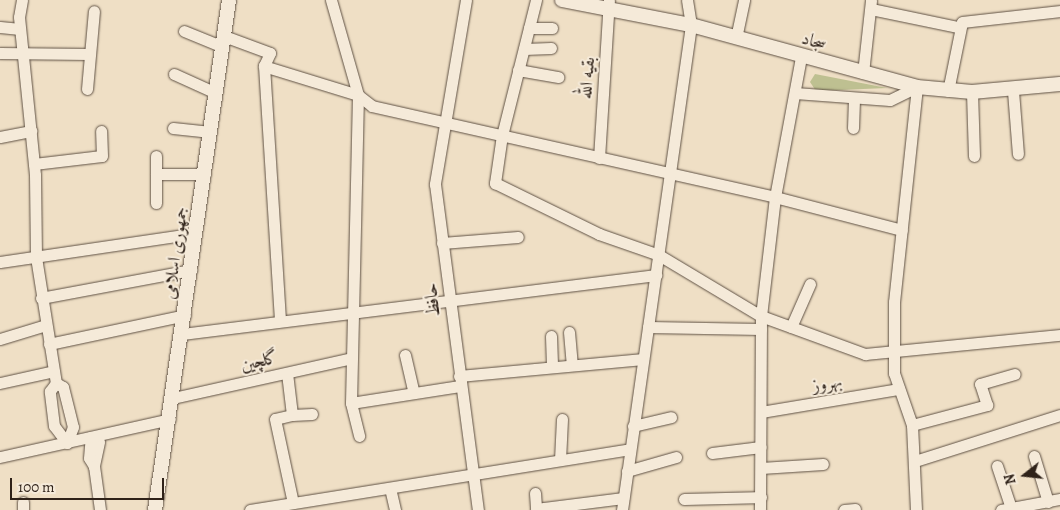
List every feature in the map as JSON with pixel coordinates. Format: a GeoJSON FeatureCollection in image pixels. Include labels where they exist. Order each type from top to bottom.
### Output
{"type":"FeatureCollection","features":[{"type":"Feature","properties":{"kind":"street"},"geometry":{"type":"LineString","coordinates":[[22,0],[20,29],[34,164],[36,257],[56,383]]}},
{"type":"Feature","properties":{"kind":"street","name":"جمهوری اسلامی"},"geometry":{"type":"LineString","coordinates":[[155,510],[170,419],[229,0]]}},
{"type":"Feature","properties":{"kind":"street"},"geometry":{"type":"LineString","coordinates":[[331,0],[358,95],[351,403],[359,436]]}},
{"type":"Feature","properties":{"kind":"street","name":"حافظ"},"geometry":{"type":"LineString","coordinates":[[466,0],[443,122],[435,184],[471,475],[478,510]]}},
{"type":"Feature","properties":{"kind":"street"},"geometry":{"type":"LineString","coordinates":[[536,0],[502,135],[495,183],[599,234],[659,255],[761,316],[865,354],[1060,335]]}},
{"type":"Feature","properties":{"kind":"street","name":"سجاد"},"geometry":{"type":"LineString","coordinates":[[562,0],[609,5],[917,87],[972,92],[1013,91],[1060,85]]}},
{"type":"Feature","properties":{"kind":"street"},"geometry":{"type":"LineString","coordinates":[[622,510],[691,26],[687,0]]}},
{"type":"Feature","properties":{"kind":"street"},"geometry":{"type":"LineString","coordinates":[[736,38],[744,0]]}},
{"type":"Feature","properties":{"kind":"street"},"geometry":{"type":"LineString","coordinates":[[863,74],[871,4],[958,27]]}},
{"type":"Feature","properties":{"kind":"street","name":"بقیه الله"},"geometry":{"type":"LineString","coordinates":[[600,158],[609,5]]}},
{"type":"Feature","properties":{"kind":"street"},"geometry":{"type":"LineString","coordinates":[[87,89],[94,11]]}},
{"type":"Feature","properties":{"kind":"street"},"geometry":{"type":"LineString","coordinates":[[948,91],[958,27],[962,22],[1060,11]]}},
{"type":"Feature","properties":{"kind":"street"},"geometry":{"type":"LineString","coordinates":[[0,27],[20,29]]}},
{"type":"Feature","properties":{"kind":"street"},"geometry":{"type":"LineString","coordinates":[[529,28],[552,28]]}},
{"type":"Feature","properties":{"kind":"street"},"geometry":{"type":"LineString","coordinates":[[184,31],[270,53],[264,66],[280,320]]}},
{"type":"Feature","properties":{"kind":"street"},"geometry":{"type":"LineString","coordinates":[[524,49],[551,48]]}},
{"type":"Feature","properties":{"kind":"street"},"geometry":{"type":"LineString","coordinates":[[0,53],[23,51],[89,54]]}},
{"type":"Feature","properties":{"kind":"street"},"geometry":{"type":"LineString","coordinates":[[760,510],[761,316],[775,197],[801,57]]}},
{"type":"Feature","properties":{"kind":"street"},"geometry":{"type":"LineString","coordinates":[[264,66],[358,95],[372,106],[775,197],[902,230]]}},
{"type":"Feature","properties":{"kind":"street"},"geometry":{"type":"LineString","coordinates":[[518,70],[558,77]]}},
{"type":"Feature","properties":{"kind":"street"},"geometry":{"type":"LineString","coordinates":[[174,74],[216,93]]}},
{"type":"Feature","properties":{"kind":"street"},"geometry":{"type":"LineString","coordinates":[[794,94],[890,100],[917,87]]}},
{"type":"Feature","properties":{"kind":"street"},"geometry":{"type":"LineString","coordinates":[[916,510],[912,425],[900,389],[894,351],[902,230],[917,87]]}},
{"type":"Feature","properties":{"kind":"street"},"geometry":{"type":"LineString","coordinates":[[1013,91],[1018,154]]}},
{"type":"Feature","properties":{"kind":"street"},"geometry":{"type":"LineString","coordinates":[[972,92],[974,156]]}},
{"type":"Feature","properties":{"kind":"street"},"geometry":{"type":"LineString","coordinates":[[853,128],[854,98]]}},
{"type":"Feature","properties":{"kind":"street"},"geometry":{"type":"LineString","coordinates":[[173,128],[211,132]]}},
{"type":"Feature","properties":{"kind":"street"},"geometry":{"type":"LineString","coordinates":[[0,138],[31,131]]}},
{"type":"Feature","properties":{"kind":"street"},"geometry":{"type":"LineString","coordinates":[[34,164],[102,156],[101,131]]}},
{"type":"Feature","properties":{"kind":"street"},"geometry":{"type":"LineString","coordinates":[[156,156],[156,203]]}},
{"type":"Feature","properties":{"kind":"street"},"geometry":{"type":"LineString","coordinates":[[156,174],[205,174]]}},
{"type":"Feature","properties":{"kind":"street"},"geometry":{"type":"LineString","coordinates":[[0,262],[196,234]]}},
{"type":"Feature","properties":{"kind":"street"},"geometry":{"type":"LineString","coordinates":[[442,243],[518,237]]}},
{"type":"Feature","properties":{"kind":"street"},"geometry":{"type":"LineString","coordinates":[[41,298],[191,270]]}},
{"type":"Feature","properties":{"kind":"street"},"geometry":{"type":"LineString","coordinates":[[182,334],[449,297],[656,275]]}},
{"type":"Feature","properties":{"kind":"street"},"geometry":{"type":"LineString","coordinates":[[791,327],[810,284]]}},
{"type":"Feature","properties":{"kind":"street"},"geometry":{"type":"LineString","coordinates":[[49,344],[185,315]]}},
{"type":"Feature","properties":{"kind":"street"},"geometry":{"type":"LineString","coordinates":[[0,339],[46,325]]}},
{"type":"Feature","properties":{"kind":"street"},"geometry":{"type":"LineString","coordinates":[[648,327],[761,329]]}},
{"type":"Feature","properties":{"kind":"street"},"geometry":{"type":"LineString","coordinates":[[569,332],[572,366]]}},
{"type":"Feature","properties":{"kind":"street"},"geometry":{"type":"LineString","coordinates":[[551,336],[552,367]]}},
{"type":"Feature","properties":{"kind":"street"},"geometry":{"type":"LineString","coordinates":[[405,354],[414,393]]}},
{"type":"Feature","properties":{"kind":"street","name":"گلچین"},"geometry":{"type":"LineString","coordinates":[[173,398],[352,358]]}},
{"type":"Feature","properties":{"kind":"street"},"geometry":{"type":"LineString","coordinates":[[351,403],[414,393],[459,381],[552,367],[643,359]]}},
{"type":"Feature","properties":{"kind":"street"},"geometry":{"type":"LineString","coordinates":[[0,383],[54,371]]}},
{"type":"Feature","properties":{"kind":"street"},"geometry":{"type":"LineString","coordinates":[[287,373],[292,415]]}},
{"type":"Feature","properties":{"kind":"street"},"geometry":{"type":"LineString","coordinates":[[912,425],[987,405],[980,384],[1015,374]]}},
{"type":"Feature","properties":{"kind":"street"},"geometry":{"type":"LineString","coordinates":[[56,383],[63,387],[72,427],[67,442]]}},
{"type":"Feature","properties":{"kind":"street"},"geometry":{"type":"LineString","coordinates":[[56,383],[50,390],[54,426],[67,442]]}},
{"type":"Feature","properties":{"kind":"street","name":"بهروز"},"geometry":{"type":"LineString","coordinates":[[761,412],[900,389]]}},
{"type":"Feature","properties":{"kind":"street"},"geometry":{"type":"LineString","coordinates":[[293,503],[276,419],[292,415],[312,414]]}},
{"type":"Feature","properties":{"kind":"street"},"geometry":{"type":"LineString","coordinates":[[915,461],[1060,415]]}},
{"type":"Feature","properties":{"kind":"street"},"geometry":{"type":"LineString","coordinates":[[633,426],[670,417]]}},
{"type":"Feature","properties":{"kind":"street"},"geometry":{"type":"LineString","coordinates":[[0,457],[170,419]]}},
{"type":"Feature","properties":{"kind":"street"},"geometry":{"type":"LineString","coordinates":[[560,460],[562,419]]}},
{"type":"Feature","properties":{"kind":"street"},"geometry":{"type":"LineString","coordinates":[[91,437],[88,443],[94,466],[100,510]]}},
{"type":"Feature","properties":{"kind":"street"},"geometry":{"type":"LineString","coordinates":[[712,453],[761,447]]}},
{"type":"Feature","properties":{"kind":"street"},"geometry":{"type":"LineString","coordinates":[[250,510],[293,503],[315,505],[390,488],[630,449]]}},
{"type":"Feature","properties":{"kind":"street"},"geometry":{"type":"LineString","coordinates":[[1034,456],[1048,502]]}},
{"type":"Feature","properties":{"kind":"street"},"geometry":{"type":"LineString","coordinates":[[627,471],[676,457]]}},
{"type":"Feature","properties":{"kind":"street"},"geometry":{"type":"LineString","coordinates":[[761,468],[824,464]]}},
{"type":"Feature","properties":{"kind":"street"},"geometry":{"type":"LineString","coordinates":[[997,466],[1006,509],[1060,499]]}},
{"type":"Feature","properties":{"kind":"street"},"geometry":{"type":"LineString","coordinates":[[390,488],[395,510]]}},
{"type":"Feature","properties":{"kind":"street"},"geometry":{"type":"LineString","coordinates":[[535,493],[536,508],[623,498]]}},
{"type":"Feature","properties":{"kind":"street"},"geometry":{"type":"LineString","coordinates":[[684,499],[760,497]]}},
{"type":"Feature","properties":{"kind":"green space"},"geometry":{"type":"Polygon","coordinates":[[[815,74],[887,88],[816,91],[810,82],[815,74]]]}}]}
